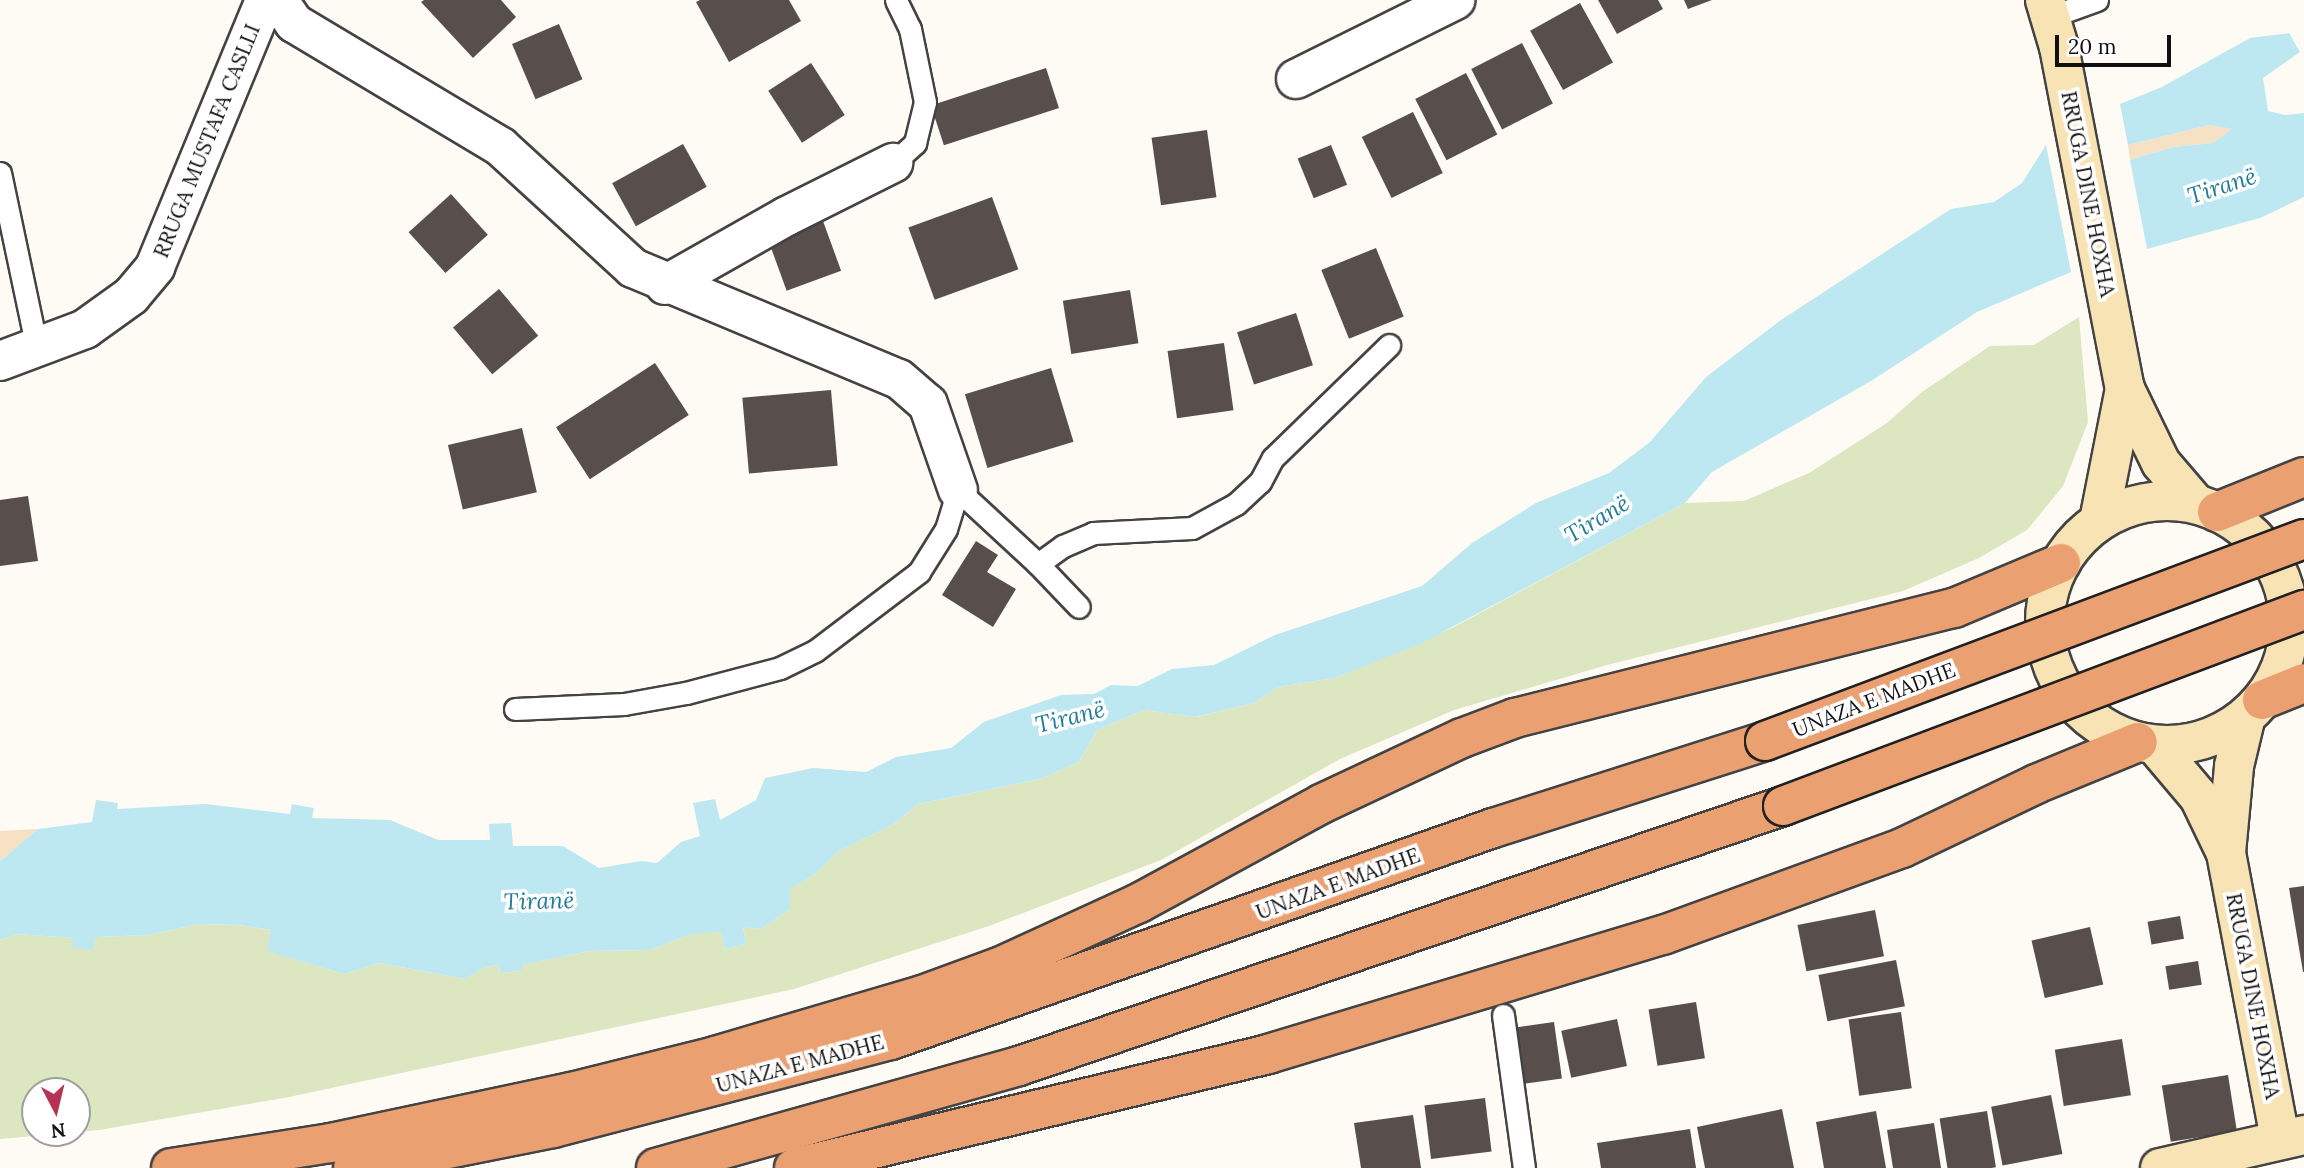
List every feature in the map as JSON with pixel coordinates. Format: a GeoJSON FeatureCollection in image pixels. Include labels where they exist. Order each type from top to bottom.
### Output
{"type":"FeatureCollection","features":[{"type":"Feature","properties":{"kind":"highway"},"geometry":{"type":"LineString","coordinates":[[2206,508],[2304,477]]}},
{"type":"Feature","properties":{"kind":"highway","name":"UNAZA E MADHE"},"geometry":{"type":"LineString","coordinates":[[353,1168],[553,1128],[891,1040],[1493,828],[1765,741],[2304,539]]}},
{"type":"Feature","properties":{"kind":"highway"},"geometry":{"type":"LineString","coordinates":[[170,1168],[331,1143],[571,1092],[727,1053],[922,995],[999,967],[1139,903],[1321,804],[1462,738],[1528,715],[1954,608],[2061,564]]}},
{"type":"Feature","properties":{"kind":"highway"},"geometry":{"type":"LineString","coordinates":[[656,1168],[1019,1066],[1783,806],[2304,610]]}},
{"type":"Feature","properties":{"kind":"highway"},"geometry":{"type":"LineString","coordinates":[[2254,708],[2304,683]]}},
{"type":"Feature","properties":{"kind":"highway"},"geometry":{"type":"LineString","coordinates":[[793,1168],[1280,1051],[1663,935],[1902,848],[2146,743]]}},
{"type":"Feature","properties":{"kind":"main road","name":"RRUGA DINE HOXHA"},"geometry":{"type":"LineString","coordinates":[[2051,21],[2126,388],[2161,463],[2206,508],[2246,530],[2266,551],[2288,602],[2290,630],[2285,658],[2254,708],[2234,766],[2226,853],[2273,1147]]}},
{"type":"Feature","properties":{"kind":"main road","name":"RRUGA DINE HOXHA"},"geometry":{"type":"LineString","coordinates":[[2099,521],[2126,388]]}},
{"type":"Feature","properties":{"kind":"main road","name":"RRUGA DINE HOXHA"},"geometry":{"type":"LineString","coordinates":[[2206,508],[2163,501],[2130,506],[2099,521],[2074,543],[2061,564],[2045,603],[2044,637],[2053,669],[2069,698],[2093,721],[2146,743],[2183,745],[2211,738],[2254,708]]}},
{"type":"Feature","properties":{"kind":"main road","name":"RRUGA DINE HOXHA"},"geometry":{"type":"LineString","coordinates":[[2146,743],[2199,797],[2226,853]]}},
{"type":"Feature","properties":{"kind":"main road"},"geometry":{"type":"LineString","coordinates":[[2160,1168],[2273,1147]]}},
{"type":"Feature","properties":{"kind":"street","name":"RRUGA MUSTAFA CASLLI"},"geometry":{"type":"LineString","coordinates":[[0,361],[37,349],[111,313],[155,267],[265,0]]}},
{"type":"Feature","properties":{"kind":"street"},"geometry":{"type":"LineString","coordinates":[[278,0],[294,23],[501,147],[633,268],[666,285],[899,379],[928,404],[958,490]]}},
{"type":"Feature","properties":{"kind":"street"},"geometry":{"type":"LineString","coordinates":[[1296,79],[1455,0]]}},
{"type":"Feature","properties":{"kind":"street"},"geometry":{"type":"LineString","coordinates":[[666,285],[787,216],[893,163]]}},
{"type":"Feature","properties":{"kind":"lane"},"geometry":{"type":"LineString","coordinates":[[893,163],[915,143],[925,102],[909,29],[896,0]]}},
{"type":"Feature","properties":{"kind":"lane"},"geometry":{"type":"LineString","coordinates":[[2051,21],[2098,0]]}},
{"type":"Feature","properties":{"kind":"lane"},"geometry":{"type":"LineString","coordinates":[[0,173],[37,349]]}},
{"type":"Feature","properties":{"kind":"lane"},"geometry":{"type":"LineString","coordinates":[[1038,564],[1063,546],[1093,533],[1192,528],[1216,516],[1260,482],[1273,458],[1389,345]]}},
{"type":"Feature","properties":{"kind":"lane"},"geometry":{"type":"LineString","coordinates":[[515,709],[624,704],[780,668],[815,651],[919,572],[946,530],[958,490],[1038,564],[1079,607]]}},
{"type":"Feature","properties":{"kind":"lane"},"geometry":{"type":"LineString","coordinates":[[1503,1015],[1524,1168]]}},
{"type":"Feature","properties":{"kind":"green space"},"geometry":{"type":"Polygon","coordinates":[[[2079,317],[2088,422],[2063,486],[2027,530],[1979,558],[1903,591],[1607,665],[1454,710],[1340,759],[1161,860],[989,926],[794,989],[289,1097],[99,1130],[91,1131],[91,1077],[21,1077],[21,1137],[0,1139],[0,940],[16,934],[73,938],[93,950],[96,937],[149,935],[199,924],[239,925],[271,930],[268,951],[344,974],[379,963],[465,979],[485,967],[499,965],[500,973],[522,971],[521,965],[589,951],[650,950],[689,935],[721,930],[725,949],[746,944],[743,927],[761,929],[790,909],[789,889],[815,874],[839,851],[894,824],[918,804],[1040,779],[1079,762],[1097,730],[1144,710],[1197,717],[1254,703],[1278,687],[1335,678],[1452,628],[1685,503],[1744,501],[1809,473],[1887,423],[1922,392],[1990,346],[2034,345],[2079,317]]]}},
{"type":"Feature","properties":{"kind":"sand"},"geometry":{"type":"Polygon","coordinates":[[[2209,125],[2233,129],[2213,143],[2173,147],[2130,160],[2128,145],[2209,125]]]}},
{"type":"Feature","properties":{"kind":"sand"},"geometry":{"type":"Polygon","coordinates":[[[38,829],[0,861],[0,831],[38,829]]]}},
{"type":"Feature","properties":{"kind":"water","name":"Tiranë"},"geometry":{"type":"Polygon","coordinates":[[[2289,33],[2300,52],[2263,78],[2268,111],[2285,115],[2304,113],[2304,197],[2260,218],[2147,249],[2130,160],[2173,147],[2213,143],[2232,129],[2209,125],[2128,145],[2120,104],[2162,87],[2250,38],[2289,33]]]}},
{"type":"Feature","properties":{"kind":"water","name":"Tiranë"},"geometry":{"type":"Polygon","coordinates":[[[2046,145],[2071,272],[1977,312],[1871,381],[1712,472],[1685,503],[1422,643],[1335,678],[1278,687],[1254,703],[1196,717],[1144,710],[1097,730],[1079,762],[1040,779],[918,804],[894,824],[839,851],[815,874],[790,889],[790,909],[761,929],[743,927],[746,944],[725,949],[721,931],[689,935],[650,950],[589,951],[522,965],[522,971],[500,973],[499,965],[485,967],[465,979],[379,963],[344,974],[267,951],[271,930],[239,925],[199,924],[149,935],[96,937],[93,950],[72,947],[73,938],[16,934],[0,940],[0,861],[38,829],[92,822],[96,800],[118,803],[117,809],[206,804],[290,814],[292,804],[314,808],[312,818],[390,820],[438,840],[490,840],[489,824],[511,823],[513,846],[563,846],[599,868],[641,861],[657,863],[681,842],[700,836],[693,803],[715,799],[720,820],[756,800],[765,778],[813,768],[866,772],[896,757],[951,748],[984,722],[1061,695],[1094,694],[1111,685],[1138,686],[1172,669],[1214,665],[1275,635],[1422,586],[1472,543],[1536,503],[1609,473],[1650,442],[1706,377],[1781,320],[1951,209],[1994,202],[2022,183],[2046,145]]]}},
{"type":"Feature","properties":{"kind":"building"},"geometry":{"type":"Polygon","coordinates":[[[501,0],[516,17],[473,58],[421,2],[501,0]]]}},
{"type":"Feature","properties":{"kind":"building"},"geometry":{"type":"Polygon","coordinates":[[[789,0],[801,21],[729,62],[696,2],[789,0]]]}},
{"type":"Feature","properties":{"kind":"building"},"geometry":{"type":"Polygon","coordinates":[[[1598,0],[1658,0],[1663,9],[1617,34],[1598,0]]]}},
{"type":"Feature","properties":{"kind":"building"},"geometry":{"type":"Polygon","coordinates":[[[1684,0],[1712,0],[1688,9],[1684,0]]]}},
{"type":"Feature","properties":{"kind":"building"},"geometry":{"type":"Polygon","coordinates":[[[1580,3],[1613,62],[1563,90],[1530,31],[1580,3]]]}},
{"type":"Feature","properties":{"kind":"building"},"geometry":{"type":"Polygon","coordinates":[[[559,24],[582,79],[535,99],[512,44],[559,24]]]}},
{"type":"Feature","properties":{"kind":"building"},"geometry":{"type":"Polygon","coordinates":[[[1522,43],[1553,104],[1502,129],[1471,69],[1522,43]]]}},
{"type":"Feature","properties":{"kind":"building"},"geometry":{"type":"Polygon","coordinates":[[[811,63],[845,115],[802,143],[768,91],[811,63]]]}},
{"type":"Feature","properties":{"kind":"building"},"geometry":{"type":"Polygon","coordinates":[[[1046,68],[1059,108],[944,145],[931,105],[1046,68]]]}},
{"type":"Feature","properties":{"kind":"building"},"geometry":{"type":"Polygon","coordinates":[[[1466,73],[1497,134],[1447,160],[1415,99],[1466,73]]]}},
{"type":"Feature","properties":{"kind":"building"},"geometry":{"type":"Polygon","coordinates":[[[1413,112],[1443,173],[1392,198],[1362,137],[1413,112]]]}},
{"type":"Feature","properties":{"kind":"building"},"geometry":{"type":"Polygon","coordinates":[[[1207,130],[1216,197],[1161,205],[1152,138],[1207,130]]]}},
{"type":"Feature","properties":{"kind":"building"},"geometry":{"type":"Polygon","coordinates":[[[683,144],[707,187],[636,226],[612,183],[683,144]]]}},
{"type":"Feature","properties":{"kind":"building"},"geometry":{"type":"Polygon","coordinates":[[[1331,145],[1347,185],[1314,198],[1298,158],[1331,145]]]}},
{"type":"Feature","properties":{"kind":"building"},"geometry":{"type":"Polygon","coordinates":[[[451,194],[488,235],[445,273],[409,232],[451,194]]]}},
{"type":"Feature","properties":{"kind":"building"},"geometry":{"type":"Polygon","coordinates":[[[992,197],[1018,269],[935,300],[908,227],[992,197]]]}},
{"type":"Feature","properties":{"kind":"building"},"geometry":{"type":"Polygon","coordinates":[[[823,221],[841,271],[787,291],[768,241],[823,221]]]}},
{"type":"Feature","properties":{"kind":"building"},"geometry":{"type":"Polygon","coordinates":[[[1376,248],[1404,317],[1349,339],[1321,270],[1376,248]]]}},
{"type":"Feature","properties":{"kind":"building"},"geometry":{"type":"Polygon","coordinates":[[[499,289],[538,336],[492,374],[453,328],[499,289]]]}},
{"type":"Feature","properties":{"kind":"building"},"geometry":{"type":"Polygon","coordinates":[[[1130,290],[1138,343],[1071,354],[1063,301],[1130,290]]]}},
{"type":"Feature","properties":{"kind":"building"},"geometry":{"type":"Polygon","coordinates":[[[1296,313],[1313,365],[1254,384],[1237,332],[1296,313]]]}},
{"type":"Feature","properties":{"kind":"building"},"geometry":{"type":"Polygon","coordinates":[[[1224,343],[1233,410],[1177,418],[1168,351],[1224,343]]]}},
{"type":"Feature","properties":{"kind":"building"},"geometry":{"type":"Polygon","coordinates":[[[655,363],[689,415],[590,479],[556,427],[655,363]]]}},
{"type":"Feature","properties":{"kind":"building"},"geometry":{"type":"Polygon","coordinates":[[[1051,368],[1074,442],[987,468],[965,394],[1051,368]]]}},
{"type":"Feature","properties":{"kind":"building"},"geometry":{"type":"Polygon","coordinates":[[[831,390],[838,466],[749,473],[742,398],[831,390]]]}},
{"type":"Feature","properties":{"kind":"building"},"geometry":{"type":"Polygon","coordinates":[[[522,428],[537,492],[463,509],[448,445],[522,428]]]}},
{"type":"Feature","properties":{"kind":"building"},"geometry":{"type":"Polygon","coordinates":[[[28,496],[38,561],[0,566],[0,500],[28,496]]]}},
{"type":"Feature","properties":{"kind":"building"},"geometry":{"type":"Polygon","coordinates":[[[976,541],[998,555],[987,572],[1016,589],[993,627],[942,595],[976,541]]]}},
{"type":"Feature","properties":{"kind":"building"},"geometry":{"type":"Polygon","coordinates":[[[2304,886],[2304,972],[2303,972],[2289,888],[2304,886]]]}},
{"type":"Feature","properties":{"kind":"building"},"geometry":{"type":"Polygon","coordinates":[[[1875,910],[1884,956],[1806,971],[1797,925],[1875,910]]]}},
{"type":"Feature","properties":{"kind":"building"},"geometry":{"type":"Polygon","coordinates":[[[2180,916],[2184,939],[2151,944],[2148,922],[2180,916]]]}},
{"type":"Feature","properties":{"kind":"building"},"geometry":{"type":"Polygon","coordinates":[[[2090,927],[2103,984],[2045,998],[2032,940],[2090,927]]]}},
{"type":"Feature","properties":{"kind":"building"},"geometry":{"type":"Polygon","coordinates":[[[1896,960],[1905,1006],[1827,1021],[1818,975],[1896,960]]]}},
{"type":"Feature","properties":{"kind":"building"},"geometry":{"type":"Polygon","coordinates":[[[2198,961],[2202,985],[2169,990],[2165,966],[2198,961]]]}},
{"type":"Feature","properties":{"kind":"building"},"geometry":{"type":"Polygon","coordinates":[[[1696,1002],[1705,1058],[1658,1066],[1649,1010],[1696,1002]]]}},
{"type":"Feature","properties":{"kind":"building"},"geometry":{"type":"Polygon","coordinates":[[[1901,1012],[1912,1088],[1859,1096],[1849,1019],[1901,1012]]]}},
{"type":"Feature","properties":{"kind":"building"},"geometry":{"type":"Polygon","coordinates":[[[1617,1019],[1627,1066],[1571,1078],[1561,1031],[1617,1019]]]}},
{"type":"Feature","properties":{"kind":"building"},"geometry":{"type":"Polygon","coordinates":[[[1554,1022],[1562,1078],[1521,1084],[1513,1028],[1554,1022]]]}},
{"type":"Feature","properties":{"kind":"building"},"geometry":{"type":"Polygon","coordinates":[[[2122,1039],[2131,1095],[2064,1106],[2055,1050],[2122,1039]]]}},
{"type":"Feature","properties":{"kind":"building"},"geometry":{"type":"Polygon","coordinates":[[[2228,1075],[2237,1131],[2171,1142],[2162,1085],[2228,1075]]]}},
{"type":"Feature","properties":{"kind":"building"},"geometry":{"type":"Polygon","coordinates":[[[2051,1095],[2062,1154],[2003,1166],[1991,1107],[2051,1095]]]}},
{"type":"Feature","properties":{"kind":"building"},"geometry":{"type":"Polygon","coordinates":[[[1485,1098],[1492,1152],[1431,1159],[1424,1105],[1485,1098]]]}},
{"type":"Feature","properties":{"kind":"building"},"geometry":{"type":"Polygon","coordinates":[[[1782,1109],[1794,1168],[1705,1168],[1697,1127],[1782,1109]]]}},
{"type":"Feature","properties":{"kind":"building"},"geometry":{"type":"Polygon","coordinates":[[[1876,1111],[1886,1168],[1824,1168],[1816,1122],[1876,1111]]]}},
{"type":"Feature","properties":{"kind":"building"},"geometry":{"type":"Polygon","coordinates":[[[1987,1111],[1996,1167],[1947,1168],[1940,1119],[1987,1111]]]}},
{"type":"Feature","properties":{"kind":"building"},"geometry":{"type":"Polygon","coordinates":[[[1413,1115],[1421,1168],[1361,1168],[1354,1123],[1413,1115]]]}},
{"type":"Feature","properties":{"kind":"building"},"geometry":{"type":"Polygon","coordinates":[[[1934,1123],[1941,1168],[1893,1168],[1887,1130],[1934,1123]]]}},
{"type":"Feature","properties":{"kind":"building"},"geometry":{"type":"Polygon","coordinates":[[[1690,1129],[1696,1168],[1601,1168],[1597,1143],[1690,1129]]]}}]}
